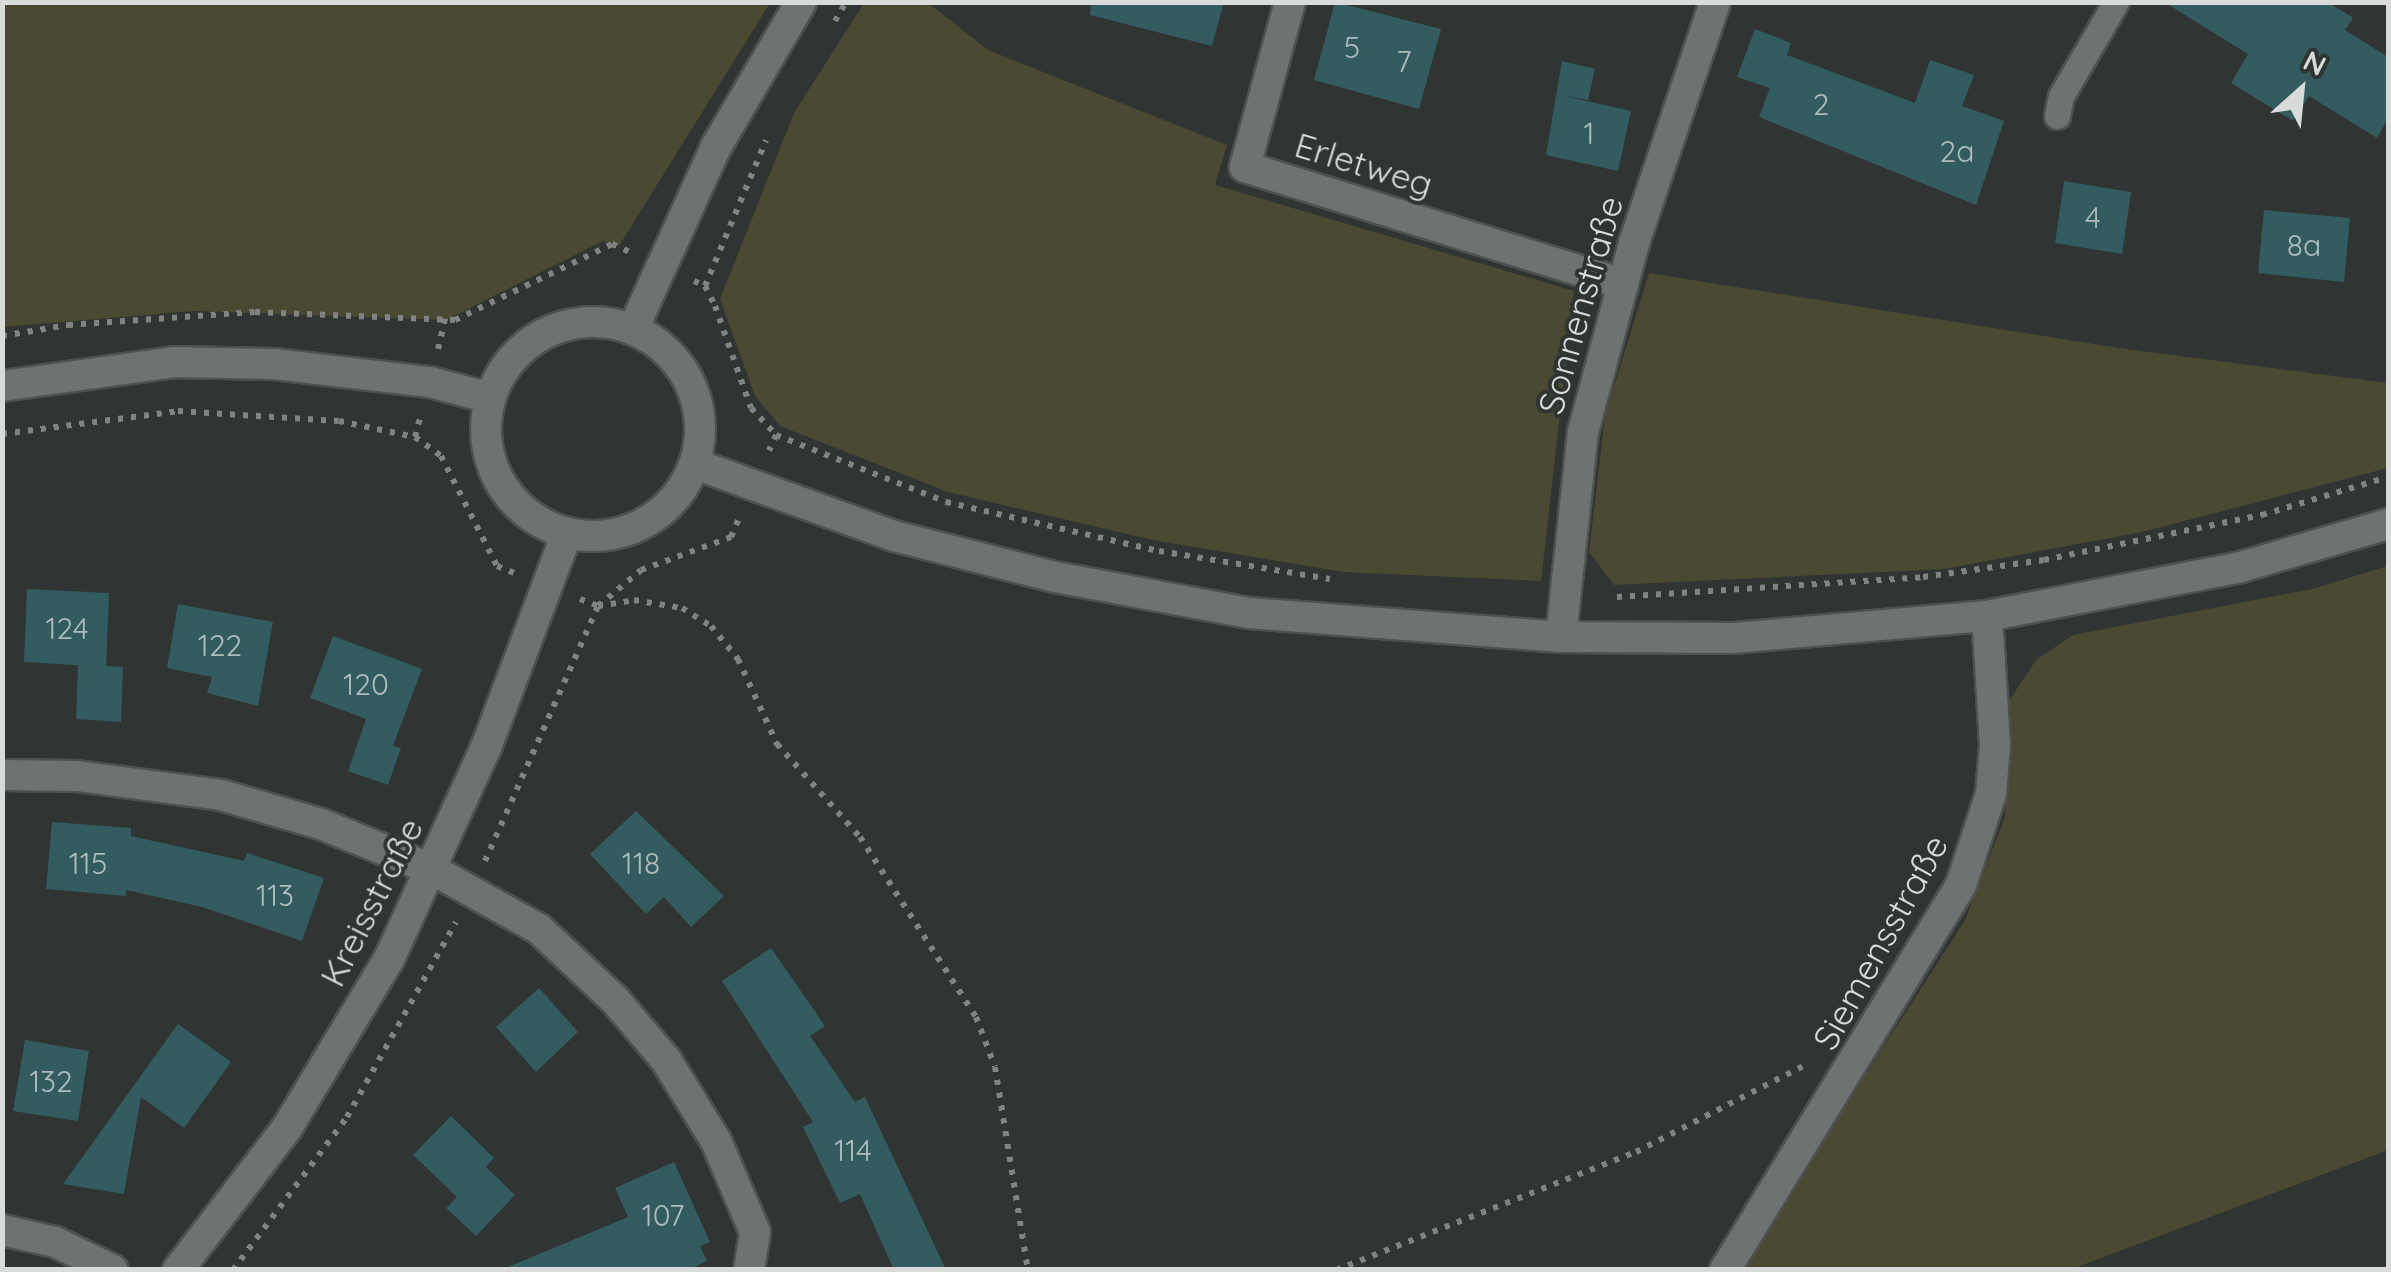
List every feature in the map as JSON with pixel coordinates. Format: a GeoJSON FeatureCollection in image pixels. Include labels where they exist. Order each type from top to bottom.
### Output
{"type":"FeatureCollection","features":[{"type":"Feature","properties":{"kind":"street"},"geometry":{"type":"LineString","coordinates":[[633,329],[716,147],[800,2]]}},
{"type":"Feature","properties":{"kind":"street","name":"Erletweg"},"geometry":{"type":"LineString","coordinates":[[1290,2],[1246,167],[1622,284]]}},
{"type":"Feature","properties":{"kind":"street","name":"Sonnenstraße"},"geometry":{"type":"LineString","coordinates":[[1561,637],[1583,432],[1622,284],[1714,2]]}},
{"type":"Feature","properties":{"kind":"street"},"geometry":{"type":"LineString","coordinates":[[604,322],[633,329],[683,370],[700,432],[695,464],[680,492],[630,530],[568,533],[536,520],[510,496],[493,466],[486,432],[490,398],[512,360],[546,332],[604,322]]}},
{"type":"Feature","properties":{"kind":"street"},"geometry":{"type":"LineString","coordinates":[[2,386],[174,362],[274,364],[430,382],[490,398]]}},
{"type":"Feature","properties":{"kind":"street"},"geometry":{"type":"LineString","coordinates":[[695,464],[752,488],[978,559],[1166,599],[1372,626],[1561,637],[1734,638],[1987,616],[2240,567],[2388,524]]}},
{"type":"Feature","properties":{"kind":"street","name":"Kreisstraße"},"geometry":{"type":"LineString","coordinates":[[178,1270],[324,1071],[433,870],[488,745],[544,584],[568,533]]}},
{"type":"Feature","properties":{"kind":"street","name":"Siemensstraße"},"geometry":{"type":"LineString","coordinates":[[1725,1270],[1856,1065],[1961,885],[1978,841],[1995,745],[1987,616]]}},
{"type":"Feature","properties":{"kind":"street"},"geometry":{"type":"LineString","coordinates":[[2,775],[76,776],[221,795],[321,824],[433,870],[539,929],[616,1000],[666,1060],[716,1141],[755,1232],[749,1270]]}},
{"type":"Feature","properties":{"kind":"street"},"geometry":{"type":"LineString","coordinates":[[2,1230],[54,1242],[113,1270]]}},
{"type":"Feature","properties":{"kind":"lane"},"geometry":{"type":"LineString","coordinates":[[2057,116],[2061,96],[2116,2]]}},
{"type":"Feature","properties":{"kind":"path"},"geometry":{"type":"LineString","coordinates":[[827,34],[846,2]]}},
{"type":"Feature","properties":{"kind":"path"},"geometry":{"type":"LineString","coordinates":[[598,606],[640,570],[730,537],[776,435],[751,408],[705,286],[770,131]]}},
{"type":"Feature","properties":{"kind":"path"},"geometry":{"type":"LineString","coordinates":[[2,336],[68,325],[255,312],[454,320],[612,244],[705,286]]}},
{"type":"Feature","properties":{"kind":"path"},"geometry":{"type":"LineString","coordinates":[[2,434],[178,411],[319,419],[415,437],[440,456],[497,566],[598,606],[634,600],[682,608],[711,626],[738,659],[777,744],[860,837],[950,967],[994,1067],[1028,1270]]}},
{"type":"Feature","properties":{"kind":"path"},"geometry":{"type":"LineString","coordinates":[[1336,1270],[1636,1152],[1802,1065],[1839,1054],[1856,1065]]}},
{"type":"Feature","properties":{"kind":"shaded area"},"geometry":{"type":"Polygon","coordinates":[[[3,2],[770,3],[619,246],[603,241],[446,320],[195,311],[3,327],[3,2]]]}},
{"type":"Feature","properties":{"kind":"shaded area"},"geometry":{"type":"Polygon","coordinates":[[[864,3],[928,3],[988,50],[1227,145],[1215,185],[1574,291],[1541,581],[1343,572],[1153,540],[948,492],[780,426],[755,396],[720,299],[794,113],[864,3]]]}},
{"type":"Feature","properties":{"kind":"shaded area"},"geometry":{"type":"Polygon","coordinates":[[[1649,273],[2119,348],[2388,383],[2388,468],[2142,532],[1944,569],[1614,585],[1589,552],[1605,416],[1649,273]]]}},
{"type":"Feature","properties":{"kind":"shaded area"},"geometry":{"type":"Polygon","coordinates":[[[2388,566],[2388,1150],[2072,1269],[1740,1270],[1965,920],[2005,817],[2008,702],[2036,660],[2073,635],[2312,589],[2388,566]]]}},
{"type":"Feature","properties":{"kind":"building"},"geometry":{"type":"Polygon","coordinates":[[[1091,2],[1224,2],[1212,46],[1090,15],[1091,2]]]}},
{"type":"Feature","properties":{"kind":"building"},"geometry":{"type":"Polygon","coordinates":[[[1335,2],[1441,29],[1419,109],[1314,80],[1335,2]]]}},
{"type":"Feature","properties":{"kind":"building"},"geometry":{"type":"Polygon","coordinates":[[[2164,2],[2328,2],[2353,18],[2345,30],[2388,57],[2388,118],[2377,138],[2309,96],[2293,121],[2231,83],[2248,54],[2164,2]]]}},
{"type":"Feature","properties":{"kind":"building"},"geometry":{"type":"Polygon","coordinates":[[[1755,29],[1791,43],[1787,55],[1915,103],[1930,60],[1974,75],[1962,106],[2004,121],[1976,205],[1759,117],[1770,88],[1737,77],[1755,29]]]}},
{"type":"Feature","properties":{"kind":"building"},"geometry":{"type":"Polygon","coordinates":[[[1562,61],[1595,69],[1588,100],[1560,95],[1631,111],[1618,171],[1546,155],[1562,61]]]}},
{"type":"Feature","properties":{"kind":"building"},"geometry":{"type":"Polygon","coordinates":[[[2064,181],[2131,192],[2122,254],[2055,243],[2064,181]]]}},
{"type":"Feature","properties":{"kind":"building"},"geometry":{"type":"Polygon","coordinates":[[[2264,210],[2350,218],[2344,282],[2258,273],[2264,210]]]}},
{"type":"Feature","properties":{"kind":"building"},"geometry":{"type":"Polygon","coordinates":[[[27,589],[109,593],[106,666],[123,667],[121,722],[76,719],[78,665],[24,662],[27,589]]]}},
{"type":"Feature","properties":{"kind":"building"},"geometry":{"type":"Polygon","coordinates":[[[178,604],[273,622],[258,706],[207,693],[212,677],[167,668],[178,604]]]}},
{"type":"Feature","properties":{"kind":"building"},"geometry":{"type":"Polygon","coordinates":[[[333,636],[422,669],[393,746],[401,748],[388,785],[348,771],[366,719],[310,698],[333,636]]]}},
{"type":"Feature","properties":{"kind":"building"},"geometry":{"type":"Polygon","coordinates":[[[636,811],[724,896],[691,927],[664,897],[646,914],[590,854],[636,811]]]}},
{"type":"Feature","properties":{"kind":"building"},"geometry":{"type":"Polygon","coordinates":[[[52,822],[131,828],[131,836],[244,861],[247,853],[324,878],[302,941],[202,907],[126,890],[126,896],[46,889],[52,822]]]}},
{"type":"Feature","properties":{"kind":"building"},"geometry":{"type":"Polygon","coordinates":[[[771,948],[825,1026],[810,1036],[855,1102],[865,1097],[946,1270],[894,1270],[860,1194],[840,1203],[803,1127],[813,1122],[722,981],[771,948]]]}},
{"type":"Feature","properties":{"kind":"building"},"geometry":{"type":"Polygon","coordinates":[[[539,988],[578,1032],[536,1072],[496,1027],[539,988]]]}},
{"type":"Feature","properties":{"kind":"building"},"geometry":{"type":"Polygon","coordinates":[[[178,1024],[231,1062],[184,1128],[141,1097],[124,1194],[63,1184],[178,1024]]]}},
{"type":"Feature","properties":{"kind":"building"},"geometry":{"type":"Polygon","coordinates":[[[25,1040],[89,1051],[78,1121],[13,1111],[25,1040]]]}},
{"type":"Feature","properties":{"kind":"building"},"geometry":{"type":"Polygon","coordinates":[[[451,1116],[494,1158],[486,1167],[515,1195],[476,1236],[446,1208],[457,1197],[413,1155],[451,1116]]]}},
{"type":"Feature","properties":{"kind":"building"},"geometry":{"type":"Polygon","coordinates":[[[674,1162],[710,1242],[700,1246],[707,1261],[688,1270],[501,1270],[628,1217],[615,1188],[674,1162]]]}}]}
